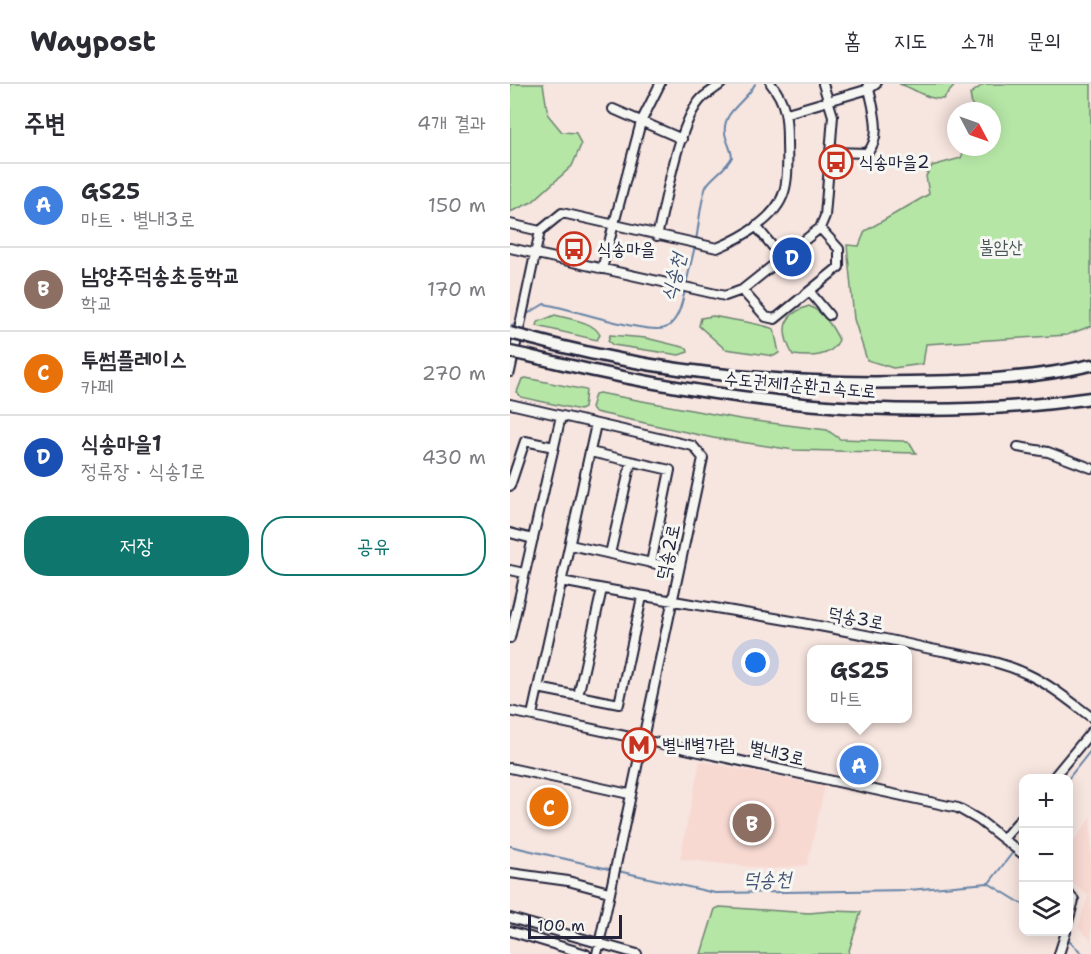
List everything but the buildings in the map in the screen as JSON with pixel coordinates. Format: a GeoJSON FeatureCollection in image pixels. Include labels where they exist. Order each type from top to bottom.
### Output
{"type":"FeatureCollection","features":[{"type":"Feature","properties":{"kind":"highway","name":"수도권제1순환고속도로"},"geometry":{"type":"LineString","coordinates":[[514,334],[659,367],[808,382],[963,381],[1038,375],[1091,365]]}},
{"type":"Feature","properties":{"kind":"highway","name":"수도권제1순환고속도로"},"geometry":{"type":"LineString","coordinates":[[510,352],[722,396],[834,408],[970,410],[1009,408],[1091,398]]}},
{"type":"Feature","properties":{"kind":"street"},"geometry":{"type":"LineString","coordinates":[[602,269],[641,122],[660,84]]}},
{"type":"Feature","properties":{"kind":"street"},"geometry":{"type":"LineString","coordinates":[[657,236],[682,139],[692,113],[702,99],[721,84]]}},
{"type":"Feature","properties":{"kind":"street"},"geometry":{"type":"LineString","coordinates":[[510,372],[514,334],[528,291],[540,231],[562,213],[686,243],[717,248],[736,240],[774,209],[784,194],[787,113],[771,84]]}},
{"type":"Feature","properties":{"kind":"street"},"geometry":{"type":"LineString","coordinates":[[510,248],[725,296],[742,290],[820,228],[828,203],[834,116],[823,84]]}},
{"type":"Feature","properties":{"kind":"street"},"geometry":{"type":"LineString","coordinates":[[787,113],[871,86],[876,131],[874,146],[867,153],[832,152]]}},
{"type":"Feature","properties":{"kind":"street"},"geometry":{"type":"LineString","coordinates":[[613,109],[682,139]]}},
{"type":"Feature","properties":{"kind":"street"},"geometry":{"type":"LineString","coordinates":[[510,224],[540,231]]}},
{"type":"Feature","properties":{"kind":"street"},"geometry":{"type":"LineString","coordinates":[[756,226],[782,258]]}},
{"type":"Feature","properties":{"kind":"street"},"geometry":{"type":"LineString","coordinates":[[742,290],[766,317],[775,319],[810,292],[839,267],[839,249],[820,228]]}},
{"type":"Feature","properties":{"kind":"street"},"geometry":{"type":"LineString","coordinates":[[810,292],[829,315]]}},
{"type":"Feature","properties":{"kind":"street","name":"덕송2로"},"geometry":{"type":"LineString","coordinates":[[510,404],[693,446],[703,458],[609,892]]}},
{"type":"Feature","properties":{"kind":"street"},"geometry":{"type":"LineString","coordinates":[[510,638],[561,416]]}},
{"type":"Feature","properties":{"kind":"street"},"geometry":{"type":"LineString","coordinates":[[532,715],[596,424]]}},
{"type":"Feature","properties":{"kind":"street"},"geometry":{"type":"LineString","coordinates":[[510,486],[525,441],[554,447]]}},
{"type":"Feature","properties":{"kind":"street"},"geometry":{"type":"LineString","coordinates":[[1018,447],[1048,452],[1091,468]]}},
{"type":"Feature","properties":{"kind":"street"},"geometry":{"type":"LineString","coordinates":[[590,452],[670,470],[651,563]]}},
{"type":"Feature","properties":{"kind":"street"},"geometry":{"type":"LineString","coordinates":[[610,554],[631,462]]}},
{"type":"Feature","properties":{"kind":"street"},"geometry":{"type":"LineString","coordinates":[[510,533],[533,538]]}},
{"type":"Feature","properties":{"kind":"street"},"geometry":{"type":"LineString","coordinates":[[570,545],[679,569]]}},
{"type":"Feature","properties":{"kind":"street"},"geometry":{"type":"LineString","coordinates":[[510,570],[524,573]]}},
{"type":"Feature","properties":{"kind":"street","name":"덕송3로"},"geometry":{"type":"LineString","coordinates":[[561,581],[672,603],[863,634],[912,645]]}},
{"type":"Feature","properties":{"kind":"street"},"geometry":{"type":"LineString","coordinates":[[578,696],[602,589]]}},
{"type":"Feature","properties":{"kind":"street"},"geometry":{"type":"LineString","coordinates":[[538,688],[619,704],[642,597]]}},
{"type":"Feature","properties":{"kind":"street","name":"덕송3로"},"geometry":{"type":"LineString","coordinates":[[912,645],[1026,673],[1091,717]]}},
{"type":"Feature","properties":{"kind":"street","name":"별내3로"},"geometry":{"type":"LineString","coordinates":[[510,711],[958,808],[1004,838],[1019,851]]}},
{"type":"Feature","properties":{"kind":"street"},"geometry":{"type":"LineString","coordinates":[[1056,774],[1091,732]]}},
{"type":"Feature","properties":{"kind":"street"},"geometry":{"type":"LineString","coordinates":[[510,768],[630,794]]}},
{"type":"Feature","properties":{"kind":"street"},"geometry":{"type":"LineString","coordinates":[[1004,838],[1019,820]]}},
{"type":"Feature","properties":{"kind":"street"},"geometry":{"type":"LineString","coordinates":[[510,873],[568,882],[609,892],[597,954]]}},
{"type":"Feature","properties":{"kind":"street"},"geometry":{"type":"LineString","coordinates":[[510,918],[637,954]]}},
{"type":"Feature","properties":{"kind":"street"},"geometry":{"type":"LineString","coordinates":[[510,930],[586,954]]}},
{"type":"Feature","properties":{"kind":"street"},"geometry":{"type":"LineString","coordinates":[[1059,954],[1065,936]]}},
{"type":"Feature","properties":{"kind":"shaded area"},"geometry":{"type":"Polygon","coordinates":[[[700,761],[825,786],[807,865],[770,869],[680,859],[700,761]]]}},
{"type":"Feature","properties":{"kind":"shaded area"},"geometry":{"type":"Polygon","coordinates":[[[1091,817],[1091,940],[1078,927],[1088,896],[1073,883],[1073,842],[1091,817]]]}},
{"type":"Feature","properties":{"kind":"green space"},"geometry":{"type":"Polygon","coordinates":[[[510,84],[543,84],[548,115],[562,132],[576,133],[581,145],[572,166],[532,202],[510,212],[510,84]]]}},
{"type":"Feature","properties":{"kind":"green space"},"geometry":{"type":"Polygon","coordinates":[[[899,84],[956,84],[943,99],[937,99],[899,84]]]}},
{"type":"Feature","properties":{"kind":"green space","name":"불암산"},"geometry":{"type":"Polygon","coordinates":[[[984,84],[1091,84],[1091,326],[1067,335],[926,344],[923,364],[893,368],[867,360],[854,319],[847,245],[859,246],[865,231],[929,194],[926,176],[932,166],[962,156],[1001,156],[1001,102],[971,102],[970,94],[984,84]]]}},
{"type":"Feature","properties":{"kind":"green space"},"geometry":{"type":"Polygon","coordinates":[[[809,306],[827,320],[839,340],[831,350],[819,355],[793,355],[786,338],[786,325],[793,314],[809,306]]]}},
{"type":"Feature","properties":{"kind":"green space"},"geometry":{"type":"Polygon","coordinates":[[[555,315],[586,324],[597,330],[600,335],[597,340],[537,326],[538,322],[555,315]]]}},
{"type":"Feature","properties":{"kind":"green space"},"geometry":{"type":"Polygon","coordinates":[[[713,316],[774,329],[779,353],[774,356],[725,349],[699,326],[701,318],[713,316]]]}},
{"type":"Feature","properties":{"kind":"green space"},"geometry":{"type":"Polygon","coordinates":[[[610,335],[646,338],[687,348],[688,352],[679,355],[613,345],[608,341],[610,335]]]}},
{"type":"Feature","properties":{"kind":"green space"},"geometry":{"type":"Polygon","coordinates":[[[522,379],[586,390],[584,408],[580,410],[521,397],[517,392],[522,379]]]}},
{"type":"Feature","properties":{"kind":"green space"},"geometry":{"type":"Polygon","coordinates":[[[595,394],[740,419],[827,430],[840,439],[903,441],[910,443],[916,453],[794,450],[713,438],[595,412],[591,408],[595,394]]]}},
{"type":"Feature","properties":{"kind":"green space"},"geometry":{"type":"Polygon","coordinates":[[[720,907],[809,913],[861,912],[848,954],[701,954],[715,909],[720,907]]]}},
{"type":"Feature","properties":{"kind":"waterway","name":"식송천"},"geometry":{"type":"LineString","coordinates":[[696,240],[707,185],[732,157],[725,133],[727,118],[755,84]]}},
{"type":"Feature","properties":{"kind":"waterway","name":"식송천"},"geometry":{"type":"LineString","coordinates":[[686,284],[695,246]]}},
{"type":"Feature","properties":{"kind":"waterway","name":"식송천"},"geometry":{"type":"LineString","coordinates":[[524,316],[544,304],[628,325],[658,329],[667,327],[674,320],[685,290]]}},
{"type":"Feature","properties":{"kind":"waterway","name":"식송천"},"geometry":{"type":"LineString","coordinates":[[510,327],[517,321]]}},
{"type":"Feature","properties":{"kind":"waterway"},"geometry":{"type":"LineString","coordinates":[[1072,774],[1091,750]]}},
{"type":"Feature","properties":{"kind":"waterway"},"geometry":{"type":"LineString","coordinates":[[989,883],[1019,844]]}},
{"type":"Feature","properties":{"kind":"waterway","name":"덕송천"},"geometry":{"type":"LineString","coordinates":[[510,846],[613,870]]}},
{"type":"Feature","properties":{"kind":"waterway","name":"덕송천"},"geometry":{"type":"LineString","coordinates":[[618,871],[715,893],[909,890],[988,883],[1019,902]]}},
{"type":"Feature","properties":{"kind":"waterway","name":"덕송천"},"geometry":{"type":"LineString","coordinates":[[1063,936],[1083,954]]}},
{"type":"Feature","properties":{"kind":"place","name":"식송마을2"},"geometry":{"type":"Point","coordinates":[836,162]}},
{"type":"Feature","properties":{"kind":"place","name":"식송마을"},"geometry":{"type":"Point","coordinates":[574,249]}},
{"type":"Feature","properties":{"kind":"place","name":"식송마을1"},"geometry":{"type":"Point","coordinates":[792,257]}},
{"type":"Feature","properties":{"kind":"place","name":"별내별가람"},"geometry":{"type":"Point","coordinates":[639,745]}},
{"type":"Feature","properties":{"kind":"place","name":"GS25"},"geometry":{"type":"Point","coordinates":[859,765]}},
{"type":"Feature","properties":{"kind":"place","name":"투썸플레이스"},"geometry":{"type":"Point","coordinates":[549,807]}},
{"type":"Feature","properties":{"kind":"place","name":"남양주덕송초등학교"},"geometry":{"type":"Point","coordinates":[752,823]}}]}
